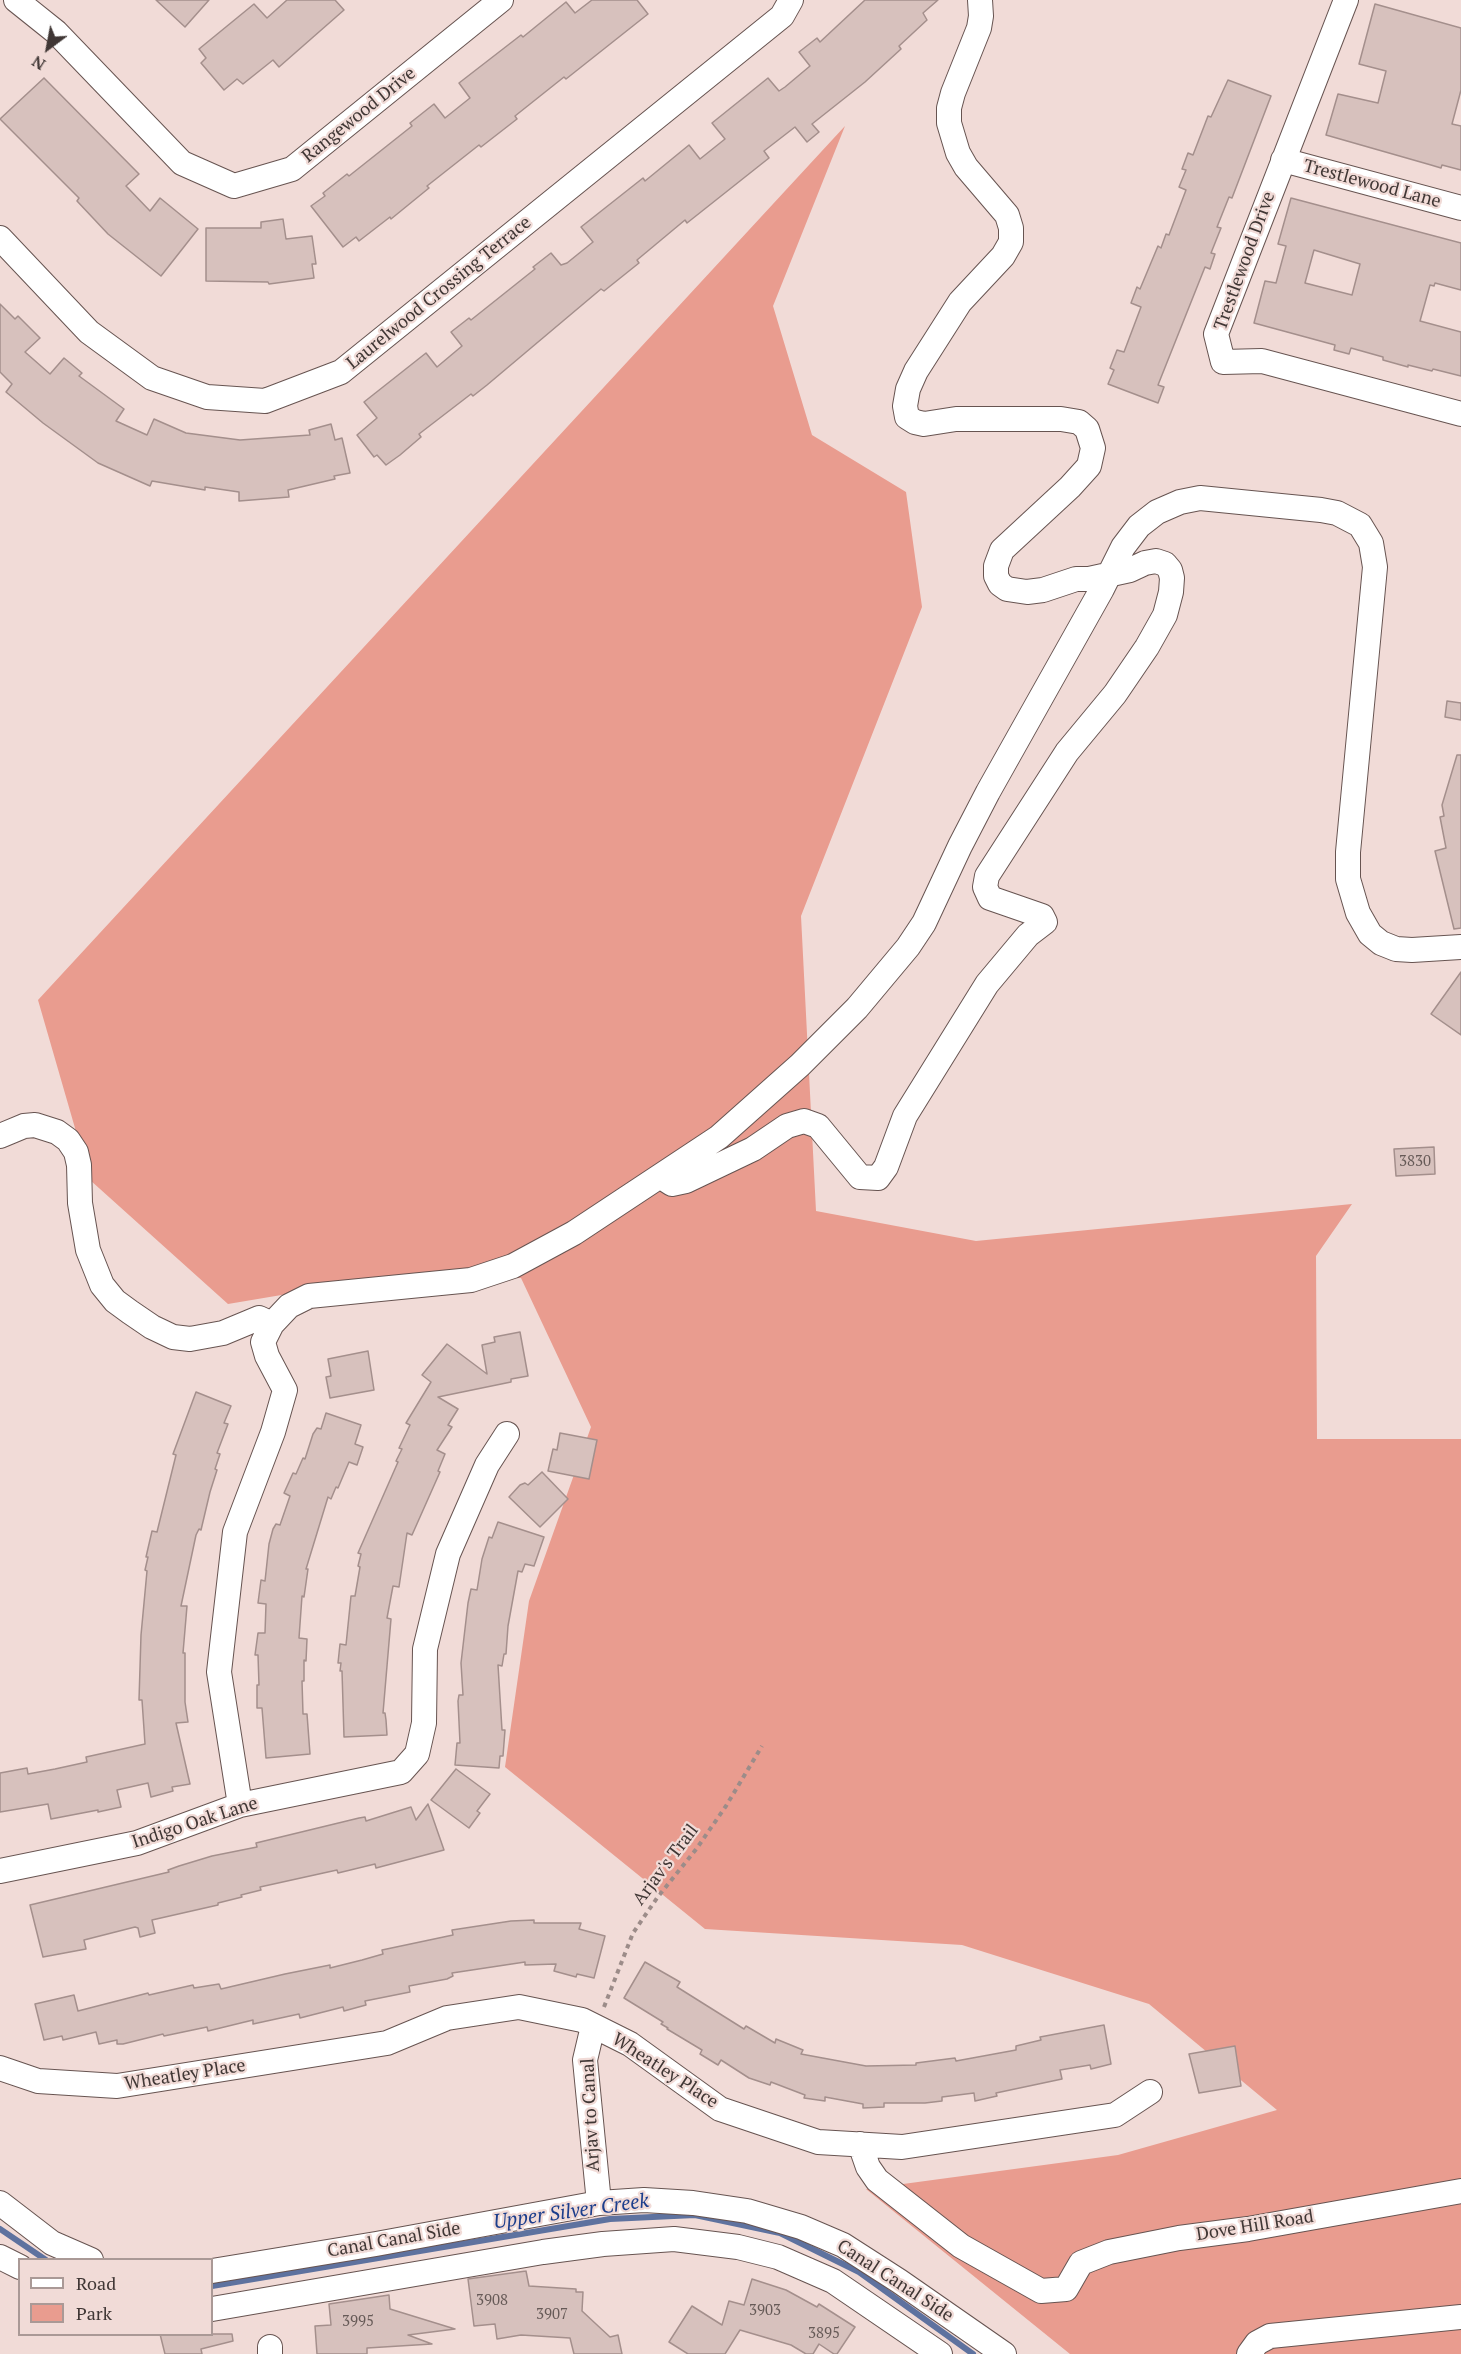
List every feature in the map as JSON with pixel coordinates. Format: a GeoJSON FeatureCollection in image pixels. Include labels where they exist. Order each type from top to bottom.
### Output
{"type":"FeatureCollection","features":[{"type":"Feature","properties":{"kind":"street","name":"Rangewood Drive"},"geometry":{"type":"LineString","coordinates":[[16,0],[56,32],[182,163],[234,186],[292,169],[501,0]]}},
{"type":"Feature","properties":{"kind":"street","name":"Laurelwood Crossing Terrace"},"geometry":{"type":"LineString","coordinates":[[0,238],[89,332],[152,378],[207,397],[265,401],[341,372],[782,16],[791,0]]}},
{"type":"Feature","properties":{"kind":"street"},"geometry":{"type":"LineString","coordinates":[[661,1177],[672,1184],[686,1181],[753,1149],[797,1122],[812,1122],[824,1133],[860,1177],[878,1178],[886,1167],[905,1116],[987,984],[1028,935],[1045,922],[1042,916],[990,898],[985,887],[987,876],[1067,752],[1115,694],[1147,647],[1165,615],[1172,592],[1172,578],[1165,564],[1156,561],[1130,570],[1089,579],[1076,579],[1027,592],[1007,589],[1000,584],[996,576],[998,557],[1002,550],[1071,487],[1089,466],[1093,448],[1087,429],[1079,423],[1061,419],[956,419],[924,424],[908,417],[905,406],[908,389],[916,371],[956,309],[1003,256],[1011,242],[1011,228],[1007,215],[966,167],[958,153],[949,123],[949,108],[953,93],[979,28],[980,0]]}},
{"type":"Feature","properties":{"kind":"street","name":"Trestlewood Drive"},"geometry":{"type":"LineString","coordinates":[[1346,0],[1216,334],[1223,362],[1262,361],[1461,414]]}},
{"type":"Feature","properties":{"kind":"street","name":"Trestlewood Lane"},"geometry":{"type":"LineString","coordinates":[[1283,160],[1461,208]]}},
{"type":"Feature","properties":{"kind":"street"},"geometry":{"type":"LineString","coordinates":[[240,1805],[219,1672],[235,1533],[273,1432],[285,1390],[267,1356],[263,1342],[272,1324],[289,1306],[309,1296],[471,1280],[513,1266],[574,1233],[719,1137],[800,1065],[857,1008],[908,947],[924,923],[979,810],[1123,547],[1139,526],[1157,512],[1179,502],[1200,498],[1321,510],[1337,513],[1360,525],[1371,543],[1375,567],[1348,852],[1348,879],[1358,913],[1370,934],[1381,943],[1396,949],[1412,950],[1461,947]]}},
{"type":"Feature","properties":{"kind":"street"},"geometry":{"type":"LineString","coordinates":[[0,1136],[24,1126],[35,1125],[52,1129],[68,1140],[76,1152],[79,1165],[80,1203],[88,1250],[102,1284],[115,1301],[130,1312],[152,1327],[173,1337],[190,1340],[223,1333],[259,1318],[272,1324]]}},
{"type":"Feature","properties":{"kind":"street","name":"Indigo Oak Lane"},"geometry":{"type":"LineString","coordinates":[[0,1871],[137,1843],[240,1805],[401,1772],[417,1754],[424,1723],[425,1649],[447,1554],[487,1465],[507,1434]]}},
{"type":"Feature","properties":{"kind":"street","name":"Wheatley Place"},"geometry":{"type":"LineString","coordinates":[[0,2068],[38,2081],[117,2086],[387,2043],[447,2018],[519,2007],[582,2020],[598,2016],[630,2044],[720,2109],[818,2142],[902,2147],[1115,2115],[1150,2092]]}},
{"type":"Feature","properties":{"kind":"street","name":"Arjav to Canal"},"geometry":{"type":"LineString","coordinates":[[598,2016],[585,2060],[599,2203]]}},
{"type":"Feature","properties":{"kind":"street","name":"Dove Hill Road"},"geometry":{"type":"LineString","coordinates":[[860,2145],[868,2168],[877,2180],[961,2246],[1041,2291],[1066,2289],[1081,2263],[1109,2252],[1179,2238],[1248,2229],[1461,2191]]}},
{"type":"Feature","properties":{"kind":"street","name":"Canal Canal Side"},"geometry":{"type":"LineString","coordinates":[[213,2271],[599,2203],[644,2200],[693,2203],[747,2211],[801,2227],[843,2245],[1004,2354]]}},
{"type":"Feature","properties":{"kind":"street"},"geometry":{"type":"LineString","coordinates":[[0,2204],[26,2226],[52,2243],[89,2258]]}},
{"type":"Feature","properties":{"kind":"street","name":"Canal Canal Side"},"geometry":{"type":"LineString","coordinates":[[213,2309],[267,2312],[543,2252],[603,2244],[674,2239],[738,2247],[789,2262],[833,2281],[940,2354]]}},
{"type":"Feature","properties":{"kind":"street"},"geometry":{"type":"LineString","coordinates":[[0,2257],[18,2266]]}},
{"type":"Feature","properties":{"kind":"street"},"geometry":{"type":"LineString","coordinates":[[1249,2354],[1257,2343],[1270,2336],[1461,2317]]}},
{"type":"Feature","properties":{"kind":"path","name":"Arjav's Trail"},"geometry":{"type":"LineString","coordinates":[[598,2016],[633,1933],[657,1898],[697,1848],[762,1746]]}},
{"type":"Feature","properties":{"kind":"green space"},"geometry":{"type":"Polygon","coordinates":[[[845,126],[773,306],[812,435],[906,492],[922,607],[801,916],[816,1211],[976,1241],[1352,1204],[1316,1256],[1317,1439],[1461,1439],[1461,2354],[1070,2354],[866,2189],[1118,2155],[1277,2110],[1149,2004],[962,1945],[705,1929],[505,1767],[529,1601],[591,1427],[521,1278],[406,1274],[228,1304],[90,1180],[38,1000],[845,126]]]}},
{"type":"Feature","properties":{"kind":"building"},"geometry":{"type":"Polygon","coordinates":[[[156,0],[209,0],[185,27],[156,0]]]}},
{"type":"Feature","properties":{"kind":"building"},"geometry":{"type":"Polygon","coordinates":[[[287,0],[335,0],[344,10],[279,67],[273,60],[243,84],[237,79],[224,90],[201,63],[206,58],[199,49],[254,4],[267,18],[287,0]]]}},
{"type":"Feature","properties":{"kind":"building"},"geometry":{"type":"Polygon","coordinates":[[[592,0],[637,0],[648,14],[515,116],[517,119],[481,147],[479,145],[427,186],[429,188],[391,219],[390,217],[359,241],[356,237],[343,247],[311,206],[325,196],[323,193],[347,174],[349,176],[412,126],[410,123],[434,104],[445,118],[470,98],[459,83],[521,35],[523,37],[566,2],[575,13],[592,0]]]}},
{"type":"Feature","properties":{"kind":"building"},"geometry":{"type":"Polygon","coordinates":[[[865,0],[938,0],[923,13],[927,20],[899,46],[901,49],[865,82],[812,124],[819,132],[807,142],[795,127],[764,151],[769,158],[687,223],[685,220],[637,260],[639,263],[604,291],[601,289],[487,385],[473,396],[471,394],[419,434],[421,437],[400,455],[386,465],[377,455],[374,457],[357,435],[377,418],[364,402],[426,353],[437,367],[462,346],[451,332],[469,318],[471,320],[535,269],[533,267],[551,253],[561,265],[567,263],[593,242],[581,227],[643,178],[645,181],[689,145],[700,159],[725,139],[712,123],[768,78],[779,91],[785,87],[810,66],[799,52],[817,38],[820,42],[865,0]]]}},
{"type":"Feature","properties":{"kind":"building"},"geometry":{"type":"Polygon","coordinates":[[[1375,4],[1461,28],[1461,90],[1452,124],[1461,126],[1461,170],[1442,165],[1441,168],[1326,135],[1338,94],[1378,103],[1386,71],[1359,64],[1375,4]]]}},
{"type":"Feature","properties":{"kind":"building"},"geometry":{"type":"Polygon","coordinates":[[[44,78],[139,174],[126,186],[150,211],[160,198],[198,229],[161,276],[108,234],[77,201],[79,198],[0,119],[44,78]]]}},
{"type":"Feature","properties":{"kind":"building"},"geometry":{"type":"Polygon","coordinates":[[[1228,80],[1271,96],[1232,198],[1229,197],[1217,227],[1221,228],[1211,253],[1215,254],[1210,269],[1205,267],[1158,385],[1164,387],[1158,403],[1108,384],[1114,370],[1110,368],[1117,350],[1124,352],[1141,307],[1131,303],[1137,287],[1140,289],[1158,246],[1161,248],[1166,234],[1169,235],[1186,190],[1179,187],[1186,170],[1182,169],[1188,153],[1193,155],[1208,116],[1211,117],[1228,80]]]}},
{"type":"Feature","properties":{"kind":"building"},"geometry":{"type":"Polygon","coordinates":[[[1291,198],[1461,243],[1461,290],[1435,283],[1434,286],[1430,285],[1420,321],[1461,332],[1461,376],[1433,369],[1432,371],[1408,365],[1408,367],[1351,348],[1349,354],[1334,350],[1335,345],[1254,323],[1265,281],[1276,283],[1286,246],[1278,244],[1291,198]],[[1314,250],[1305,283],[1352,295],[1360,264],[1314,250]]]}},
{"type":"Feature","properties":{"kind":"building"},"geometry":{"type":"Polygon","coordinates":[[[283,219],[286,239],[312,236],[316,264],[312,264],[314,278],[269,284],[268,282],[206,281],[206,228],[261,228],[261,222],[283,219]]]}},
{"type":"Feature","properties":{"kind":"building"},"geometry":{"type":"Polygon","coordinates":[[[0,304],[15,319],[18,316],[40,338],[25,352],[50,374],[64,358],[82,373],[79,376],[124,409],[116,421],[147,435],[154,419],[186,433],[240,440],[310,435],[309,430],[331,424],[335,440],[342,438],[350,473],[334,476],[335,479],[288,490],[289,497],[239,501],[239,492],[205,487],[205,490],[152,481],[150,486],[98,463],[43,423],[6,392],[12,384],[0,372],[0,304]]]}},
{"type":"Feature","properties":{"kind":"building"},"geometry":{"type":"Polygon","coordinates":[[[1447,701],[1461,703],[1461,720],[1445,717],[1447,701]]]}},
{"type":"Feature","properties":{"kind":"building"},"geometry":{"type":"Polygon","coordinates":[[[1457,755],[1461,755],[1461,928],[1454,929],[1435,851],[1446,848],[1440,817],[1444,816],[1442,805],[1457,755]]]}},
{"type":"Feature","properties":{"kind":"building"},"geometry":{"type":"Polygon","coordinates":[[[1461,972],[1461,1035],[1431,1014],[1461,972]]]}},
{"type":"Feature","properties":{"kind":"building"},"geometry":{"type":"Polygon","coordinates":[[[1434,1147],[1435,1174],[1396,1176],[1394,1149],[1434,1147]]]}},
{"type":"Feature","properties":{"kind":"building"},"geometry":{"type":"Polygon","coordinates":[[[520,1332],[528,1376],[511,1379],[511,1382],[438,1397],[458,1409],[448,1425],[452,1427],[437,1450],[445,1454],[438,1471],[440,1472],[412,1535],[407,1533],[399,1587],[393,1586],[387,1618],[391,1619],[383,1713],[385,1713],[387,1735],[344,1737],[342,1671],[340,1671],[341,1663],[338,1663],[340,1644],[346,1645],[351,1596],[355,1596],[361,1554],[358,1553],[398,1462],[396,1461],[402,1449],[399,1448],[410,1425],[406,1423],[431,1382],[422,1375],[447,1344],[487,1374],[482,1345],[495,1342],[494,1337],[520,1332]]]}},
{"type":"Feature","properties":{"kind":"building"},"geometry":{"type":"Polygon","coordinates":[[[368,1351],[374,1390],[330,1398],[326,1377],[331,1376],[328,1359],[368,1351]]]}},
{"type":"Feature","properties":{"kind":"building"},"geometry":{"type":"Polygon","coordinates":[[[196,1392],[231,1406],[224,1423],[228,1424],[217,1453],[220,1454],[215,1469],[217,1470],[201,1530],[199,1529],[196,1535],[181,1606],[187,1606],[183,1653],[185,1653],[185,1702],[188,1722],[176,1723],[190,1784],[172,1787],[173,1791],[151,1797],[148,1783],[117,1790],[121,1807],[51,1819],[48,1804],[0,1812],[0,1773],[27,1768],[28,1774],[55,1769],[87,1762],[86,1757],[145,1744],[142,1700],[139,1700],[141,1635],[147,1571],[145,1570],[148,1557],[146,1557],[152,1531],[157,1532],[176,1455],[173,1454],[196,1392]]]}},
{"type":"Feature","properties":{"kind":"building"},"geometry":{"type":"Polygon","coordinates":[[[326,1413],[361,1425],[355,1444],[363,1447],[357,1465],[349,1462],[338,1488],[336,1487],[331,1499],[328,1497],[306,1569],[308,1569],[304,1597],[302,1596],[299,1638],[307,1639],[304,1681],[302,1681],[303,1714],[307,1714],[310,1754],[266,1758],[262,1708],[257,1708],[258,1655],[255,1655],[258,1633],[265,1633],[266,1604],[258,1603],[261,1580],[265,1581],[273,1529],[276,1524],[280,1525],[290,1496],[284,1493],[293,1473],[296,1474],[303,1458],[305,1459],[313,1434],[317,1428],[321,1429],[326,1413]]]}},
{"type":"Feature","properties":{"kind":"building"},"geometry":{"type":"Polygon","coordinates":[[[560,1433],[597,1440],[589,1479],[548,1471],[553,1449],[557,1450],[560,1433]]]}},
{"type":"Feature","properties":{"kind":"building"},"geometry":{"type":"Polygon","coordinates":[[[542,1472],[568,1499],[540,1527],[509,1497],[520,1485],[525,1483],[528,1485],[542,1472]]]}},
{"type":"Feature","properties":{"kind":"building"},"geometry":{"type":"Polygon","coordinates":[[[498,1522],[544,1537],[534,1566],[525,1564],[522,1572],[518,1571],[508,1626],[506,1654],[504,1654],[502,1666],[498,1665],[502,1730],[505,1730],[503,1756],[500,1756],[499,1768],[455,1765],[457,1743],[460,1743],[458,1701],[459,1695],[463,1695],[461,1663],[468,1603],[471,1589],[477,1590],[482,1559],[489,1537],[492,1538],[498,1522]]]}},
{"type":"Feature","properties":{"kind":"building"},"geometry":{"type":"Polygon","coordinates":[[[456,1769],[490,1794],[477,1811],[480,1813],[469,1828],[431,1800],[456,1769]]]}},
{"type":"Feature","properties":{"kind":"building"},"geometry":{"type":"Polygon","coordinates":[[[428,1804],[444,1850],[376,1868],[375,1864],[338,1873],[337,1870],[260,1887],[261,1890],[218,1903],[218,1905],[152,1920],[155,1933],[140,1937],[138,1928],[135,1927],[84,1940],[86,1949],[43,1957],[30,1905],[169,1872],[168,1870],[212,1856],[257,1847],[256,1843],[359,1818],[365,1817],[366,1821],[411,1807],[416,1820],[428,1804]]]}},
{"type":"Feature","properties":{"kind":"building"},"geometry":{"type":"Polygon","coordinates":[[[534,1920],[534,1923],[581,1923],[579,1929],[605,1936],[594,1978],[577,1974],[576,1977],[554,1971],[556,1964],[525,1965],[525,1962],[452,1973],[453,1976],[447,1979],[409,1986],[410,1992],[365,2001],[366,2005],[344,2011],[343,2007],[300,2018],[299,2014],[253,2024],[253,2020],[208,2031],[207,2027],[164,2036],[163,2034],[123,2044],[117,2044],[117,2040],[99,2044],[96,2032],[63,2040],[62,2036],[44,2040],[35,2004],[74,1995],[78,2011],[148,1993],[149,1995],[193,1985],[194,1988],[219,1984],[221,1989],[362,1960],[383,1954],[382,1950],[453,1935],[452,1930],[534,1920]]]}},
{"type":"Feature","properties":{"kind":"building"},"geometry":{"type":"Polygon","coordinates":[[[645,1962],[680,1982],[677,1987],[744,2029],[746,2026],[775,2043],[776,2039],[803,2050],[801,2054],[866,2066],[916,2065],[916,2063],[955,2058],[956,2061],[1016,2050],[1016,2046],[1041,2040],[1040,2037],[1104,2025],[1111,2064],[1091,2069],[1090,2065],[1060,2070],[1062,2079],[996,2093],[997,2096],[975,2101],[974,2093],[942,2097],[942,2101],[884,2103],[884,2107],[863,2108],[863,2104],[825,2097],[825,2101],[804,2098],[805,2095],[771,2082],[770,2085],[749,2078],[721,2060],[718,2065],[700,2054],[702,2050],[667,2029],[661,2024],[663,2022],[624,1998],[645,1962]]]}},
{"type":"Feature","properties":{"kind":"building"},"geometry":{"type":"Polygon","coordinates":[[[1235,2046],[1241,2086],[1199,2093],[1189,2054],[1235,2046]]]}},
{"type":"Feature","properties":{"kind":"building"},"geometry":{"type":"Polygon","coordinates":[[[526,2271],[529,2286],[576,2289],[576,2292],[583,2292],[582,2311],[610,2337],[618,2335],[622,2354],[574,2354],[570,2338],[521,2335],[497,2339],[495,2324],[474,2326],[468,2279],[526,2271]]]}},
{"type":"Feature","properties":{"kind":"building"},"geometry":{"type":"Polygon","coordinates":[[[752,2279],[786,2290],[817,2307],[819,2304],[855,2327],[837,2354],[819,2344],[813,2354],[806,2354],[791,2345],[740,2330],[725,2354],[688,2354],[669,2342],[692,2306],[722,2325],[729,2301],[744,2305],[752,2279]]]}},
{"type":"Feature","properties":{"kind":"building"},"geometry":{"type":"Polygon","coordinates":[[[389,2295],[390,2309],[455,2329],[408,2335],[432,2344],[367,2348],[367,2354],[317,2354],[315,2326],[331,2325],[329,2304],[389,2295]]]}},
{"type":"Feature","properties":{"kind":"building"},"geometry":{"type":"Polygon","coordinates":[[[232,2334],[233,2341],[201,2349],[202,2354],[165,2354],[160,2336],[232,2334]]]}},
{"type":"Feature","properties":{"kind":"waterway","name":"Upper Silver Creek"},"geometry":{"type":"LineString","coordinates":[[213,2286],[610,2219],[695,2215],[780,2233],[859,2272],[973,2354]]}},
{"type":"Feature","properties":{"kind":"waterway","name":"Upper Silver Creek"},"geometry":{"type":"LineString","coordinates":[[0,2229],[43,2258]]}}]}
